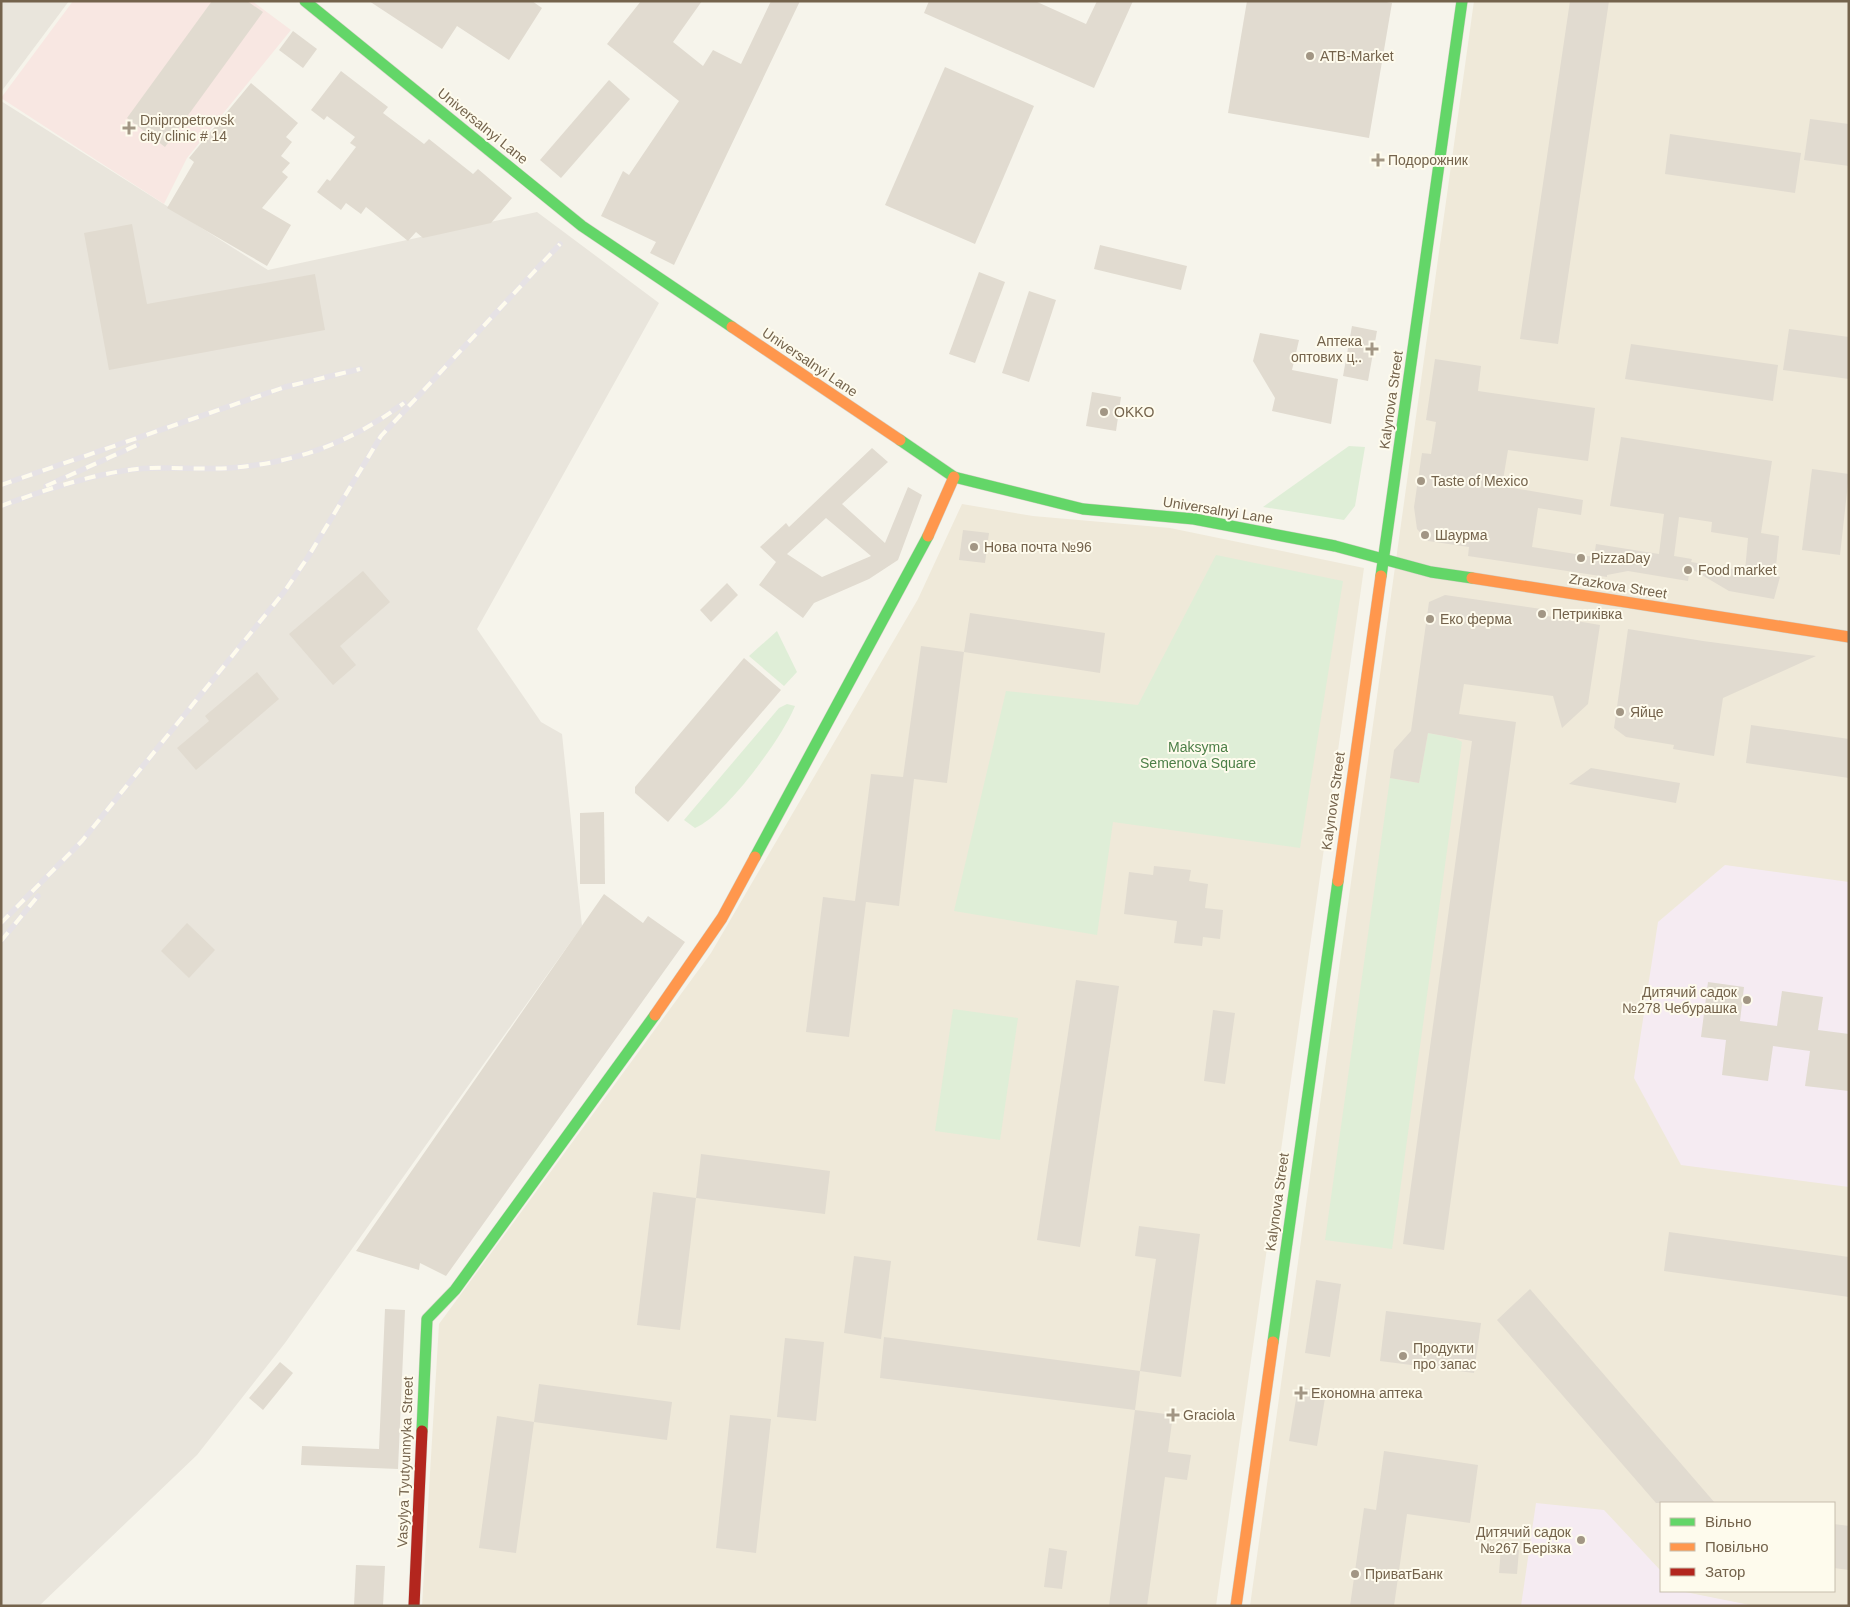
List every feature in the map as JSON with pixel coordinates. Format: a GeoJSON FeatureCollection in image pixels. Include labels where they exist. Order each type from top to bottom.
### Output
{"type":"FeatureCollection","features":[{"type":"Feature","properties":{"kind":"street","name":"Universalnyi Lane"},"geometry":{"type":"LineString","coordinates":[[305,1],[582,226],[954,477],[1083,509],[1194,519],[1334,546],[1384,560]]}},
{"type":"Feature","properties":{"kind":"street","name":"Kalynova Street"},"geometry":{"type":"LineString","coordinates":[[1236,1606],[1462,1]]}},
{"type":"Feature","properties":{"kind":"street","name":"Vasylya Tyutyunnyka Street"},"geometry":{"type":"LineString","coordinates":[[414,1606],[427,1319],[455,1290],[672,991],[722,918],[920,554],[954,477]]}},
{"type":"Feature","properties":{"kind":"street","name":"Zrazkova Street"},"geometry":{"type":"LineString","coordinates":[[1384,560],[1430,572],[1849,637]]}},
{"type":"Feature","properties":{"kind":"shaded area"},"geometry":{"type":"Polygon","coordinates":[[[1,1],[69,1],[1,92],[1,1]]]}},
{"type":"Feature","properties":{"kind":"shaded area","name":"Dnipropetrovsk city clinic # 14"},"geometry":{"type":"Polygon","coordinates":[[[73,1],[252,1],[291,30],[187,158],[164,204],[1,98],[73,1]]]}},
{"type":"Feature","properties":{"kind":"shaded area"},"geometry":{"type":"Polygon","coordinates":[[[1474,1],[1849,1],[1849,1606],[1250,1606],[1474,1]]]}},
{"type":"Feature","properties":{"kind":"shaded area"},"geometry":{"type":"Polygon","coordinates":[[[1,101],[268,270],[537,212],[659,303],[477,629],[541,722],[562,734],[582,926],[285,1343],[197,1455],[39,1606],[1,1606],[1,101]]]}},
{"type":"Feature","properties":{"kind":"shaded area"},"geometry":{"type":"Polygon","coordinates":[[[962,504],[1033,516],[1170,528],[1364,568],[1216,1606],[422,1606],[439,1324],[711,953],[918,599],[962,504]]]}},
{"type":"Feature","properties":{"kind":"shaded area","name":"Дитячий садок №278 Чебурашка"},"geometry":{"type":"Polygon","coordinates":[[[1725,865],[1849,882],[1849,1187],[1681,1165],[1634,1078],[1658,922],[1725,865]]]}},
{"type":"Feature","properties":{"kind":"shaded area","name":"Дитячий садок №267 Берізка"},"geometry":{"type":"Polygon","coordinates":[[[1536,1503],[1604,1510],[1660,1570],[1660,1592],[1685,1592],[1755,1606],[1521,1606],[1536,1503]]]}},
{"type":"Feature","properties":{"kind":"green space"},"geometry":{"type":"Polygon","coordinates":[[[1349,446],[1365,447],[1355,506],[1344,520],[1263,507],[1349,446]]]}},
{"type":"Feature","properties":{"kind":"green space","name":"Maksyma Semenova Square"},"geometry":{"type":"Polygon","coordinates":[[[1216,555],[1343,581],[1300,848],[1113,822],[1097,935],[954,911],[1006,691],[1138,705],[1216,555]]]}},
{"type":"Feature","properties":{"kind":"green space"},"geometry":{"type":"Polygon","coordinates":[[[777,631],[797,672],[784,686],[749,656],[777,631]]]}},
{"type":"Feature","properties":{"kind":"green space"},"geometry":{"type":"Polygon","coordinates":[[[787,704],[795,706],[788,720],[766,755],[737,792],[708,820],[695,828],[684,820],[779,708],[787,704]]]}},
{"type":"Feature","properties":{"kind":"green space"},"geometry":{"type":"Polygon","coordinates":[[[1428,733],[1455,738],[1462,742],[1392,1249],[1325,1240],[1390,778],[1419,783],[1428,733]]]}},
{"type":"Feature","properties":{"kind":"green space"},"geometry":{"type":"Polygon","coordinates":[[[953,1009],[1018,1018],[1000,1140],[935,1131],[953,1009]]]}},
{"type":"Feature","properties":{"kind":"building"},"geometry":{"type":"Polygon","coordinates":[[[212,1],[247,1],[263,12],[165,147],[127,118],[212,1]]]}},
{"type":"Feature","properties":{"kind":"building"},"geometry":{"type":"Polygon","coordinates":[[[369,1],[532,1],[542,8],[509,60],[457,26],[442,49],[369,1]]]}},
{"type":"Feature","properties":{"kind":"building"},"geometry":{"type":"Polygon","coordinates":[[[641,1],[702,1],[673,42],[703,66],[713,50],[741,64],[771,1],[800,1],[674,265],[650,253],[656,242],[601,216],[623,171],[629,175],[679,101],[607,44],[641,1]]]}},
{"type":"Feature","properties":{"kind":"building"},"geometry":{"type":"Polygon","coordinates":[[[929,1],[1035,1],[1086,24],[1097,1],[1133,1],[1094,88],[924,13],[929,1]]]}},
{"type":"Feature","properties":{"kind":"building","name":"ATB-Market"},"geometry":{"type":"Polygon","coordinates":[[[1247,1],[1381,1],[1392,3],[1369,138],[1228,113],[1247,1]]]}},
{"type":"Feature","properties":{"kind":"building"},"geometry":{"type":"Polygon","coordinates":[[[1570,1],[1609,1],[1558,344],[1520,339],[1570,1]]]}},
{"type":"Feature","properties":{"kind":"building"},"geometry":{"type":"Polygon","coordinates":[[[293,31],[317,49],[303,68],[279,50],[293,31]]]}},
{"type":"Feature","properties":{"kind":"building"},"geometry":{"type":"Polygon","coordinates":[[[945,67],[1034,106],[975,244],[885,205],[945,67]]]}},
{"type":"Feature","properties":{"kind":"building"},"geometry":{"type":"Polygon","coordinates":[[[341,71],[388,107],[383,113],[424,144],[429,139],[473,174],[478,169],[512,198],[491,223],[423,238],[416,232],[408,241],[366,207],[361,214],[346,203],[341,210],[317,192],[327,179],[330,181],[356,147],[350,143],[355,137],[327,116],[324,120],[311,110],[341,71]]]}},
{"type":"Feature","properties":{"kind":"building"},"geometry":{"type":"Polygon","coordinates":[[[609,80],[630,99],[561,178],[540,160],[609,80]]]}},
{"type":"Feature","properties":{"kind":"building"},"geometry":{"type":"Polygon","coordinates":[[[251,83],[298,123],[286,137],[292,142],[281,156],[290,163],[282,172],[288,177],[262,208],[291,225],[267,266],[167,208],[194,162],[189,158],[251,83]]]}},
{"type":"Feature","properties":{"kind":"building"},"geometry":{"type":"Polygon","coordinates":[[[1810,119],[1849,124],[1849,166],[1804,160],[1810,119]]]}},
{"type":"Feature","properties":{"kind":"building"},"geometry":{"type":"Polygon","coordinates":[[[1670,134],[1801,153],[1795,193],[1665,174],[1670,134]]]}},
{"type":"Feature","properties":{"kind":"building"},"geometry":{"type":"Polygon","coordinates":[[[132,224],[147,304],[315,274],[325,330],[109,370],[84,233],[132,224]]]}},
{"type":"Feature","properties":{"kind":"building"},"geometry":{"type":"Polygon","coordinates":[[[1100,245],[1187,266],[1181,290],[1094,269],[1100,245]]]}},
{"type":"Feature","properties":{"kind":"building"},"geometry":{"type":"Polygon","coordinates":[[[979,272],[1005,282],[975,363],[949,354],[979,272]]]}},
{"type":"Feature","properties":{"kind":"building"},"geometry":{"type":"Polygon","coordinates":[[[1029,291],[1056,300],[1029,382],[1002,373],[1029,291]]]}},
{"type":"Feature","properties":{"kind":"building"},"geometry":{"type":"Polygon","coordinates":[[[1352,326],[1377,331],[1368,381],[1343,376],[1352,326]]]}},
{"type":"Feature","properties":{"kind":"building"},"geometry":{"type":"Polygon","coordinates":[[[1789,329],[1849,337],[1849,379],[1783,370],[1789,329]]]}},
{"type":"Feature","properties":{"kind":"building"},"geometry":{"type":"Polygon","coordinates":[[[1260,333],[1299,340],[1292,370],[1338,379],[1331,424],[1272,411],[1275,398],[1253,361],[1260,333]]]}},
{"type":"Feature","properties":{"kind":"building"},"geometry":{"type":"Polygon","coordinates":[[[1631,344],[1778,365],[1773,401],[1625,379],[1631,344]]]}},
{"type":"Feature","properties":{"kind":"building"},"geometry":{"type":"Polygon","coordinates":[[[1435,359],[1481,366],[1478,391],[1595,408],[1588,461],[1508,450],[1502,486],[1583,500],[1581,515],[1538,508],[1532,547],[1594,557],[1596,544],[1659,554],[1664,514],[1610,506],[1621,437],[1772,461],[1761,533],[1779,536],[1775,576],[1780,577],[1774,599],[1729,591],[1690,568],[1688,581],[1628,571],[1607,575],[1607,577],[1468,556],[1469,547],[1428,541],[1417,529],[1414,507],[1422,453],[1431,454],[1436,422],[1426,420],[1435,359]],[[1679,517],[1674,556],[1692,559],[1691,562],[1745,571],[1748,538],[1711,532],[1712,522],[1679,517]]]}},
{"type":"Feature","properties":{"kind":"building","name":"OKKO"},"geometry":{"type":"Polygon","coordinates":[[[1092,392],[1121,397],[1116,431],[1086,426],[1092,392]]]}},
{"type":"Feature","properties":{"kind":"building"},"geometry":{"type":"Polygon","coordinates":[[[872,448],[888,462],[842,504],[885,543],[908,487],[922,495],[898,560],[869,579],[814,603],[803,618],[759,585],[776,562],[760,547],[786,523],[789,527],[872,448]],[[826,518],[787,554],[822,577],[871,556],[826,518]]]}},
{"type":"Feature","properties":{"kind":"building"},"geometry":{"type":"Polygon","coordinates":[[[1812,469],[1849,474],[1840,555],[1802,550],[1812,469]]]}},
{"type":"Feature","properties":{"kind":"building","name":"Нова почта №96"},"geometry":{"type":"Polygon","coordinates":[[[963,530],[989,533],[985,563],[959,560],[963,530]]]}},
{"type":"Feature","properties":{"kind":"building"},"geometry":{"type":"Polygon","coordinates":[[[363,571],[390,602],[340,646],[356,665],[333,685],[289,634],[363,571]]]}},
{"type":"Feature","properties":{"kind":"building"},"geometry":{"type":"Polygon","coordinates":[[[727,583],[738,595],[711,622],[700,610],[727,583]]]}},
{"type":"Feature","properties":{"kind":"building"},"geometry":{"type":"Polygon","coordinates":[[[1445,595],[1548,610],[1547,616],[1600,625],[1588,704],[1562,728],[1553,696],[1464,684],[1459,714],[1516,722],[1444,1250],[1403,1244],[1472,741],[1428,733],[1419,783],[1390,778],[1394,750],[1411,731],[1429,602],[1445,595]]]}},
{"type":"Feature","properties":{"kind":"building"},"geometry":{"type":"Polygon","coordinates":[[[970,613],[1105,633],[1100,673],[964,652],[970,613]]]}},
{"type":"Feature","properties":{"kind":"building"},"geometry":{"type":"Polygon","coordinates":[[[1628,629],[1816,656],[1723,698],[1714,756],[1673,749],[1674,745],[1626,737],[1614,728],[1628,629]]]}},
{"type":"Feature","properties":{"kind":"building"},"geometry":{"type":"Polygon","coordinates":[[[921,646],[964,652],[947,783],[914,779],[899,906],[866,902],[849,1037],[806,1032],[823,897],[855,901],[871,774],[903,777],[921,646]]]}},
{"type":"Feature","properties":{"kind":"building"},"geometry":{"type":"Polygon","coordinates":[[[744,658],[781,690],[668,822],[635,793],[635,787],[744,658]]]}},
{"type":"Feature","properties":{"kind":"building"},"geometry":{"type":"Polygon","coordinates":[[[257,672],[279,699],[196,770],[177,748],[209,721],[205,716],[257,672]]]}},
{"type":"Feature","properties":{"kind":"building"},"geometry":{"type":"Polygon","coordinates":[[[1751,725],[1849,739],[1849,778],[1746,763],[1751,725]]]}},
{"type":"Feature","properties":{"kind":"building"},"geometry":{"type":"Polygon","coordinates":[[[1591,768],[1680,783],[1676,803],[1569,784],[1591,768]]]}},
{"type":"Feature","properties":{"kind":"building"},"geometry":{"type":"Polygon","coordinates":[[[604,812],[605,884],[580,884],[580,813],[604,812]]]}},
{"type":"Feature","properties":{"kind":"building"},"geometry":{"type":"Polygon","coordinates":[[[1154,866],[1191,870],[1189,881],[1208,884],[1205,908],[1223,910],[1220,939],[1203,937],[1202,946],[1174,943],[1177,921],[1124,914],[1129,872],[1153,875],[1154,866]]]}},
{"type":"Feature","properties":{"kind":"building"},"geometry":{"type":"Polygon","coordinates":[[[604,894],[643,923],[648,916],[685,942],[446,1276],[420,1263],[419,1270],[356,1251],[604,894]]]}},
{"type":"Feature","properties":{"kind":"building"},"geometry":{"type":"Polygon","coordinates":[[[187,923],[215,950],[189,978],[161,951],[187,923]]]}},
{"type":"Feature","properties":{"kind":"building"},"geometry":{"type":"Polygon","coordinates":[[[1076,980],[1119,986],[1080,1247],[1037,1240],[1076,980]]]}},
{"type":"Feature","properties":{"kind":"building"},"geometry":{"type":"Polygon","coordinates":[[[1708,982],[1744,987],[1740,1021],[1777,1026],[1782,991],[1823,997],[1818,1030],[1849,1034],[1849,1091],[1805,1086],[1810,1051],[1773,1046],[1768,1081],[1722,1075],[1726,1040],[1701,1037],[1708,982]]]}},
{"type":"Feature","properties":{"kind":"building"},"geometry":{"type":"Polygon","coordinates":[[[1213,1010],[1235,1013],[1225,1084],[1204,1081],[1213,1010]]]}},
{"type":"Feature","properties":{"kind":"building"},"geometry":{"type":"Polygon","coordinates":[[[701,1154],[830,1171],[825,1214],[696,1198],[701,1154]]]}},
{"type":"Feature","properties":{"kind":"building"},"geometry":{"type":"Polygon","coordinates":[[[653,1192],[696,1198],[680,1330],[637,1325],[653,1192]]]}},
{"type":"Feature","properties":{"kind":"building"},"geometry":{"type":"Polygon","coordinates":[[[1139,1226],[1200,1234],[1181,1377],[1140,1371],[1156,1259],[1135,1256],[1139,1226]]]}},
{"type":"Feature","properties":{"kind":"building"},"geometry":{"type":"Polygon","coordinates":[[[1669,1232],[1849,1257],[1849,1297],[1664,1271],[1669,1232]]]}},
{"type":"Feature","properties":{"kind":"building"},"geometry":{"type":"Polygon","coordinates":[[[854,1256],[891,1261],[881,1339],[844,1333],[854,1256]]]}},
{"type":"Feature","properties":{"kind":"building"},"geometry":{"type":"Polygon","coordinates":[[[1316,1280],[1341,1284],[1330,1357],[1305,1353],[1316,1280]]]}},
{"type":"Feature","properties":{"kind":"building"},"geometry":{"type":"Polygon","coordinates":[[[1530,1289],[1714,1502],[1656,1503],[1497,1320],[1530,1289]]]}},
{"type":"Feature","properties":{"kind":"building"},"geometry":{"type":"Polygon","coordinates":[[[385,1309],[405,1310],[398,1469],[301,1465],[302,1446],[379,1449],[385,1309]]]}},
{"type":"Feature","properties":{"kind":"building"},"geometry":{"type":"Polygon","coordinates":[[[1386,1311],[1481,1323],[1474,1373],[1380,1361],[1386,1311]]]}},
{"type":"Feature","properties":{"kind":"building"},"geometry":{"type":"Polygon","coordinates":[[[884,1337],[1140,1371],[1135,1410],[880,1378],[884,1337]]]}},
{"type":"Feature","properties":{"kind":"building"},"geometry":{"type":"Polygon","coordinates":[[[785,1338],[824,1342],[816,1421],[777,1417],[785,1338]]]}},
{"type":"Feature","properties":{"kind":"building"},"geometry":{"type":"Polygon","coordinates":[[[280,1362],[293,1373],[263,1410],[249,1398],[280,1362]]]}},
{"type":"Feature","properties":{"kind":"building"},"geometry":{"type":"Polygon","coordinates":[[[539,1384],[672,1402],[667,1440],[534,1422],[539,1384]]]}},
{"type":"Feature","properties":{"kind":"building"},"geometry":{"type":"Polygon","coordinates":[[[1298,1387],[1326,1392],[1317,1446],[1289,1441],[1298,1387]]]}},
{"type":"Feature","properties":{"kind":"building"},"geometry":{"type":"Polygon","coordinates":[[[1135,1410],[1173,1415],[1168,1452],[1191,1455],[1187,1480],[1165,1477],[1147,1606],[1109,1606],[1135,1410]]]}},
{"type":"Feature","properties":{"kind":"building"},"geometry":{"type":"Polygon","coordinates":[[[730,1415],[771,1419],[756,1553],[716,1548],[730,1415]]]}},
{"type":"Feature","properties":{"kind":"building"},"geometry":{"type":"Polygon","coordinates":[[[497,1416],[534,1422],[516,1553],[479,1548],[497,1416]]]}},
{"type":"Feature","properties":{"kind":"building"},"geometry":{"type":"Polygon","coordinates":[[[1384,1451],[1478,1465],[1470,1523],[1407,1514],[1394,1606],[1350,1606],[1364,1508],[1376,1510],[1384,1451]]]}},
{"type":"Feature","properties":{"kind":"building"},"geometry":{"type":"Polygon","coordinates":[[[1835,1524],[1849,1526],[1849,1570],[1835,1568],[1835,1524]]]}},
{"type":"Feature","properties":{"kind":"building"},"geometry":{"type":"Polygon","coordinates":[[[1049,1548],[1067,1551],[1062,1589],[1044,1587],[1049,1548]]]}},
{"type":"Feature","properties":{"kind":"building"},"geometry":{"type":"Polygon","coordinates":[[[1501,1548],[1519,1550],[1517,1574],[1499,1573],[1501,1548]]]}},
{"type":"Feature","properties":{"kind":"building"},"geometry":{"type":"Polygon","coordinates":[[[356,1565],[385,1566],[383,1606],[354,1606],[356,1565]]]}},
{"type":"Feature","properties":{"kind":"railway"},"geometry":{"type":"LineString","coordinates":[[1,923],[82,841],[284,592],[308,557],[381,436],[560,244]]}},
{"type":"Feature","properties":{"kind":"railway"},"geometry":{"type":"LineString","coordinates":[[1,485],[285,387],[360,369]]}},
{"type":"Feature","properties":{"kind":"railway"},"geometry":{"type":"LineString","coordinates":[[1,506],[68,483],[120,471],[148,468],[229,468],[300,456],[343,440],[384,417],[404,403]]}},
{"type":"Feature","properties":{"kind":"railway"},"geometry":{"type":"LineString","coordinates":[[46,486],[137,445]]}},
{"type":"Feature","properties":{"kind":"railway"},"geometry":{"type":"LineString","coordinates":[[1,941],[38,896]]}},
{"type":"Feature","properties":{"kind":"traffic: fast"},"geometry":{"type":"LineString","coordinates":[[305,1],[582,226],[732,327]]}},
{"type":"Feature","properties":{"kind":"traffic: fast"},"geometry":{"type":"LineString","coordinates":[[1381,576],[1462,1]]}},
{"type":"Feature","properties":{"kind":"traffic: fast"},"geometry":{"type":"LineString","coordinates":[[900,440],[954,477],[1083,509],[1194,519],[1335,546],[1431,572],[1472,578]]}},
{"type":"Feature","properties":{"kind":"traffic: fast"},"geometry":{"type":"LineString","coordinates":[[755,857],[928,536]]}},
{"type":"Feature","properties":{"kind":"traffic: fast"},"geometry":{"type":"LineString","coordinates":[[1273,1342],[1338,881]]}},
{"type":"Feature","properties":{"kind":"traffic: fast"},"geometry":{"type":"LineString","coordinates":[[422,1431],[427,1319],[455,1290],[655,1015]]}},
{"type":"Feature","properties":{"kind":"traffic: slow"},"geometry":{"type":"LineString","coordinates":[[732,327],[900,440]]}},
{"type":"Feature","properties":{"kind":"traffic: slow"},"geometry":{"type":"LineString","coordinates":[[928,536],[954,477]]}},
{"type":"Feature","properties":{"kind":"traffic: slow"},"geometry":{"type":"LineString","coordinates":[[1338,881],[1381,576]]}},
{"type":"Feature","properties":{"kind":"traffic: slow"},"geometry":{"type":"LineString","coordinates":[[1472,578],[1849,637]]}},
{"type":"Feature","properties":{"kind":"traffic: slow"},"geometry":{"type":"LineString","coordinates":[[655,1015],[722,918],[755,857]]}},
{"type":"Feature","properties":{"kind":"traffic: slow"},"geometry":{"type":"LineString","coordinates":[[1236,1606],[1273,1342]]}},
{"type":"Feature","properties":{"kind":"traffic: jam"},"geometry":{"type":"LineString","coordinates":[[414,1606],[422,1431]]}},
{"type":"Feature","properties":{"kind":"place","name":"ATB-Market"},"geometry":{"type":"Point","coordinates":[1310,56]}},
{"type":"Feature","properties":{"kind":"place","name":"Dnipropetrovsk city clinic # 14"},"geometry":{"type":"Point","coordinates":[129,128]}},
{"type":"Feature","properties":{"kind":"place","name":"Подорожник"},"geometry":{"type":"Point","coordinates":[1378,160]}},
{"type":"Feature","properties":{"kind":"place","name":"Аптека оптових ц‥"},"geometry":{"type":"Point","coordinates":[1372,349]}},
{"type":"Feature","properties":{"kind":"place","name":"OKKO"},"geometry":{"type":"Point","coordinates":[1104,412]}},
{"type":"Feature","properties":{"kind":"place","name":"Taste of Mexico"},"geometry":{"type":"Point","coordinates":[1421,481]}},
{"type":"Feature","properties":{"kind":"place","name":"Шаурма"},"geometry":{"type":"Point","coordinates":[1425,535]}},
{"type":"Feature","properties":{"kind":"place","name":"Нова почта №96"},"geometry":{"type":"Point","coordinates":[974,547]}},
{"type":"Feature","properties":{"kind":"place","name":"PizzaDay"},"geometry":{"type":"Point","coordinates":[1581,558]}},
{"type":"Feature","properties":{"kind":"place","name":"Food market"},"geometry":{"type":"Point","coordinates":[1688,570]}},
{"type":"Feature","properties":{"kind":"place","name":"Петриківка"},"geometry":{"type":"Point","coordinates":[1542,614]}},
{"type":"Feature","properties":{"kind":"place","name":"Еко ферма"},"geometry":{"type":"Point","coordinates":[1430,619]}},
{"type":"Feature","properties":{"kind":"place","name":"Яйце"},"geometry":{"type":"Point","coordinates":[1620,712]}},
{"type":"Feature","properties":{"kind":"place","name":"Дитячий садок №278 Чебурашка"},"geometry":{"type":"Point","coordinates":[1747,1000]}},
{"type":"Feature","properties":{"kind":"place","name":"Продукти про запас"},"geometry":{"type":"Point","coordinates":[1403,1356]}},
{"type":"Feature","properties":{"kind":"place","name":"Економна аптека"},"geometry":{"type":"Point","coordinates":[1301,1393]}},
{"type":"Feature","properties":{"kind":"place","name":"Graciola"},"geometry":{"type":"Point","coordinates":[1173,1415]}},
{"type":"Feature","properties":{"kind":"place","name":"Дитячий садок №267 Берізка"},"geometry":{"type":"Point","coordinates":[1581,1540]}},
{"type":"Feature","properties":{"kind":"place","name":"ПриватБанк"},"geometry":{"type":"Point","coordinates":[1355,1574]}}]}
